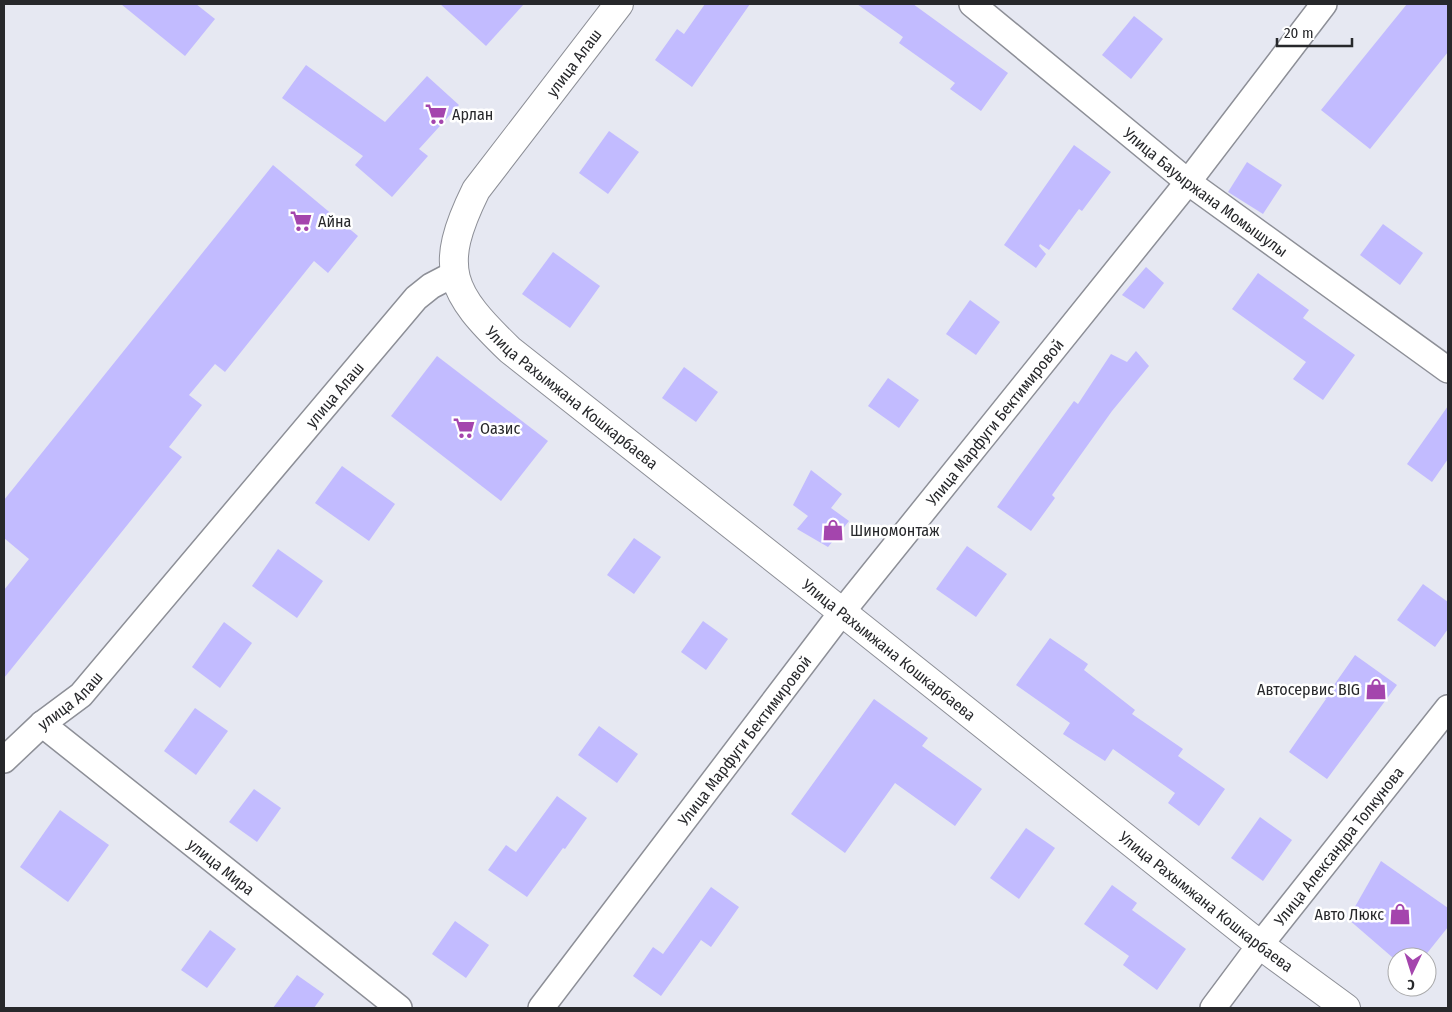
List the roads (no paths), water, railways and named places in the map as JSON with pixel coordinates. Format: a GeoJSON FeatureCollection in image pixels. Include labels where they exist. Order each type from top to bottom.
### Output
{"type":"FeatureCollection","features":[{"type":"Feature","properties":{"kind":"street","name":"улица Алаш"},"geometry":{"type":"LineString","coordinates":[[4,760],[42,724],[82,695],[416,298],[431,286],[454,274],[454,250],[462,218],[476,190],[619,4]]}},
{"type":"Feature","properties":{"kind":"street","name":"Улица Бауыржана Момышулы"},"geometry":{"type":"LineString","coordinates":[[972,4],[1188,182],[1448,370]]}},
{"type":"Feature","properties":{"kind":"street","name":"Улица Марфуги Бектимировой"},"geometry":{"type":"LineString","coordinates":[[541,1008],[842,612],[1188,182],[1324,4]]}},
{"type":"Feature","properties":{"kind":"street","name":"Улица Рахымжана Кошкарбаева"},"geometry":{"type":"LineString","coordinates":[[454,274],[461,293],[482,323],[510,350],[1260,945],[1346,1008]]}},
{"type":"Feature","properties":{"kind":"street"},"geometry":{"type":"LineString","coordinates":[[78,753],[75,729],[78,706],[82,695]]}},
{"type":"Feature","properties":{"kind":"street","name":"Улица Александра Толкунова"},"geometry":{"type":"LineString","coordinates":[[1214,1008],[1260,945],[1448,708]]}},
{"type":"Feature","properties":{"kind":"street","name":"улица Мира"},"geometry":{"type":"LineString","coordinates":[[42,724],[399,1008]]}},
{"type":"Feature","properties":{"kind":"place","name":"Арлан"},"geometry":{"type":"Point","coordinates":[436,114]}},
{"type":"Feature","properties":{"kind":"place","name":"Айна"},"geometry":{"type":"Point","coordinates":[301,221]}},
{"type":"Feature","properties":{"kind":"place","name":"Оазис"},"geometry":{"type":"Point","coordinates":[464,428]}},
{"type":"Feature","properties":{"kind":"place","name":"Шиномонтаж"},"geometry":{"type":"Point","coordinates":[833,530]}},
{"type":"Feature","properties":{"kind":"place","name":"Автосервис BIG"},"geometry":{"type":"Point","coordinates":[1376,689]}},
{"type":"Feature","properties":{"kind":"place","name":"Авто Люкс"},"geometry":{"type":"Point","coordinates":[1400,914]}}]}
